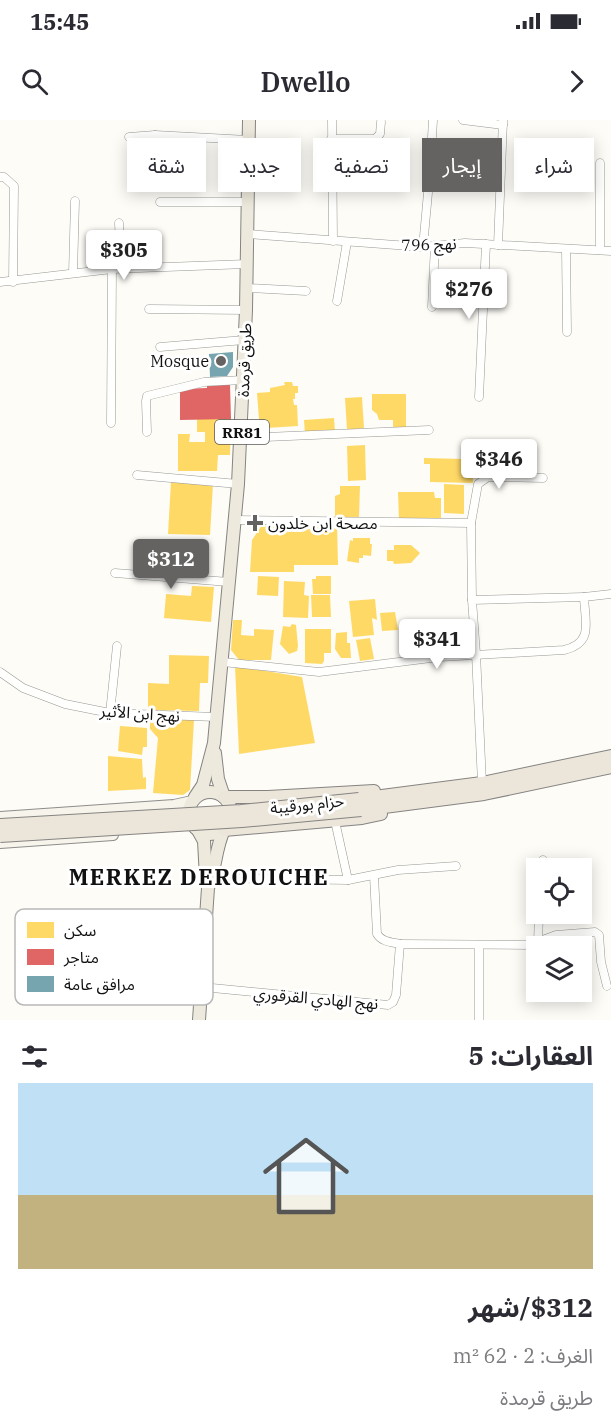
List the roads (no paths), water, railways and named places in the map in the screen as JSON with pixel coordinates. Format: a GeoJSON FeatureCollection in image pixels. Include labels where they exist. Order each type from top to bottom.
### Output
{"type":"FeatureCollection","features":[{"type":"Feature","properties":{"kind":"highway","name":"حزام بورقيبة"},"geometry":{"type":"LineString","coordinates":[[437,795],[482,783],[611,756]]}},
{"type":"Feature","properties":{"kind":"highway","name":"حزام بورقيبة"},"geometry":{"type":"LineString","coordinates":[[0,836],[242,821],[437,795],[484,794],[611,767]]}},
{"type":"Feature","properties":{"kind":"highway"},"geometry":{"type":"LineString","coordinates":[[224,797],[250,798],[357,791],[437,795]]}},
{"type":"Feature","properties":{"kind":"highway"},"geometry":{"type":"LineString","coordinates":[[224,830],[362,818],[437,795]]}},
{"type":"Feature","properties":{"kind":"highway","name":"حزام بورقيبة"},"geometry":{"type":"LineString","coordinates":[[0,825],[360,804]]}},
{"type":"Feature","properties":{"kind":"main road","name":"طريق قرمدة"},"geometry":{"type":"LineString","coordinates":[[248,138],[249,120]]}},
{"type":"Feature","properties":{"kind":"main road","name":"طريق قرمدة"},"geometry":{"type":"LineString","coordinates":[[194,799],[203,785],[214,743],[223,662],[241,438],[248,192]]}},
{"type":"Feature","properties":{"kind":"main road","name":"طريق قرمدة"},"geometry":{"type":"LineString","coordinates":[[214,743],[218,779],[224,797]]}},
{"type":"Feature","properties":{"kind":"main road"},"geometry":{"type":"LineString","coordinates":[[0,817],[174,805],[207,792],[224,797]]}},
{"type":"Feature","properties":{"kind":"main road","name":"RR81"},"geometry":{"type":"LineString","coordinates":[[207,909],[216,853],[224,830],[229,824],[231,809],[224,797]]}},
{"type":"Feature","properties":{"kind":"main road","name":"RR81"},"geometry":{"type":"LineString","coordinates":[[194,799],[188,812],[191,824],[204,841],[206,877],[210,883]]}},
{"type":"Feature","properties":{"kind":"main road"},"geometry":{"type":"LineString","coordinates":[[0,843],[197,830],[212,835],[224,830]]}},
{"type":"Feature","properties":{"kind":"main road","name":"RR81"},"geometry":{"type":"LineString","coordinates":[[199,1020],[200,1005]]}},
{"type":"Feature","properties":{"kind":"street"},"geometry":{"type":"LineString","coordinates":[[332,120],[332,138]]}},
{"type":"Feature","properties":{"kind":"street"},"geometry":{"type":"LineString","coordinates":[[423,247],[433,120]]}},
{"type":"Feature","properties":{"kind":"street"},"geometry":{"type":"LineString","coordinates":[[463,120],[503,123],[498,244]]}},
{"type":"Feature","properties":{"kind":"street"},"geometry":{"type":"LineString","coordinates":[[375,138],[380,134],[381,122]]}},
{"type":"Feature","properties":{"kind":"street"},"geometry":{"type":"LineString","coordinates":[[129,137],[155,135],[218,138]]}},
{"type":"Feature","properties":{"kind":"street"},"geometry":{"type":"LineString","coordinates":[[600,163],[600,250]]}},
{"type":"Feature","properties":{"kind":"street"},"geometry":{"type":"LineString","coordinates":[[0,177],[4,177],[14,186],[13,282]]}},
{"type":"Feature","properties":{"kind":"street"},"geometry":{"type":"LineString","coordinates":[[333,192],[333,241]]}},
{"type":"Feature","properties":{"kind":"street"},"geometry":{"type":"LineString","coordinates":[[73,273],[75,201]]}},
{"type":"Feature","properties":{"kind":"street"},"geometry":{"type":"LineString","coordinates":[[160,202],[248,202]]}},
{"type":"Feature","properties":{"kind":"street"},"geometry":{"type":"LineString","coordinates":[[119,224],[121,268]]}},
{"type":"Feature","properties":{"kind":"street","name":"نهج 796"},"geometry":{"type":"LineString","coordinates":[[248,234],[423,247],[498,244],[611,251]]}},
{"type":"Feature","properties":{"kind":"street"},"geometry":{"type":"LineString","coordinates":[[337,300],[347,242]]}},
{"type":"Feature","properties":{"kind":"street"},"geometry":{"type":"LineString","coordinates":[[479,397],[486,244]]}},
{"type":"Feature","properties":{"kind":"street"},"geometry":{"type":"LineString","coordinates":[[432,308],[435,245]]}},
{"type":"Feature","properties":{"kind":"street"},"geometry":{"type":"LineString","coordinates":[[566,249],[567,332]]}},
{"type":"Feature","properties":{"kind":"street"},"geometry":{"type":"LineString","coordinates":[[0,282],[112,268],[247,264]]}},
{"type":"Feature","properties":{"kind":"street"},"geometry":{"type":"LineString","coordinates":[[111,423],[112,268]]}},
{"type":"Feature","properties":{"kind":"street"},"geometry":{"type":"LineString","coordinates":[[247,288],[306,291]]}},
{"type":"Feature","properties":{"kind":"street"},"geometry":{"type":"LineString","coordinates":[[149,309],[246,310]]}},
{"type":"Feature","properties":{"kind":"street"},"geometry":{"type":"LineString","coordinates":[[160,347],[244,340]]}},
{"type":"Feature","properties":{"kind":"street"},"geometry":{"type":"LineString","coordinates":[[147,432],[147,396],[204,382],[243,380]]}},
{"type":"Feature","properties":{"kind":"street"},"geometry":{"type":"LineString","coordinates":[[241,438],[429,430]]}},
{"type":"Feature","properties":{"kind":"street"},"geometry":{"type":"LineString","coordinates":[[137,475],[238,484]]}},
{"type":"Feature","properties":{"kind":"street"},"geometry":{"type":"LineString","coordinates":[[482,783],[472,600],[471,523],[477,489],[480,481],[488,477],[543,478]]}},
{"type":"Feature","properties":{"kind":"street"},"geometry":{"type":"LineString","coordinates":[[235,520],[471,523]]}},
{"type":"Feature","properties":{"kind":"street"},"geometry":{"type":"LineString","coordinates":[[115,573],[229,582]]}},
{"type":"Feature","properties":{"kind":"street"},"geometry":{"type":"LineString","coordinates":[[472,600],[584,597],[611,594]]}},
{"type":"Feature","properties":{"kind":"street"},"geometry":{"type":"LineString","coordinates":[[223,662],[319,672],[476,654],[564,650],[576,647],[584,640],[584,597]]}},
{"type":"Feature","properties":{"kind":"street"},"geometry":{"type":"LineString","coordinates":[[110,713],[117,646]]}},
{"type":"Feature","properties":{"kind":"street","name":"نهج ابن الأثير"},"geometry":{"type":"LineString","coordinates":[[0,672],[22,688],[65,704],[110,713],[216,717]]}},
{"type":"Feature","properties":{"kind":"street"},"geometry":{"type":"LineString","coordinates":[[335,821],[348,880]]}},
{"type":"Feature","properties":{"kind":"street"},"geometry":{"type":"LineString","coordinates":[[210,883],[348,880],[398,870],[456,866]]}},
{"type":"Feature","properties":{"kind":"street"},"geometry":{"type":"LineString","coordinates":[[374,876],[377,934],[380,939],[400,944],[526,945]]}},
{"type":"Feature","properties":{"kind":"street"},"geometry":{"type":"LineString","coordinates":[[554,936],[595,932],[599,935],[602,970],[607,986]]}},
{"type":"Feature","properties":{"kind":"street","name":"نهج الهادي القرقوري"},"geometry":{"type":"LineString","coordinates":[[213,988],[388,1005],[393,1002],[396,995],[400,944]]}},
{"type":"Feature","properties":{"kind":"street"},"geometry":{"type":"LineString","coordinates":[[479,946],[479,1020]]}},
{"type":"Feature","properties":{"kind":"place","name":"Mosque"},"geometry":{"type":"Point","coordinates":[221,361]}},
{"type":"Feature","properties":{"kind":"place","name":"مصحة ابن خلدون"},"geometry":{"type":"Point","coordinates":[255,523]}},
{"type":"Feature","properties":{"kind":"district","name":"MERKEZ DEROUICHE"},"geometry":{"type":"Point","coordinates":[199,876]}}]}
